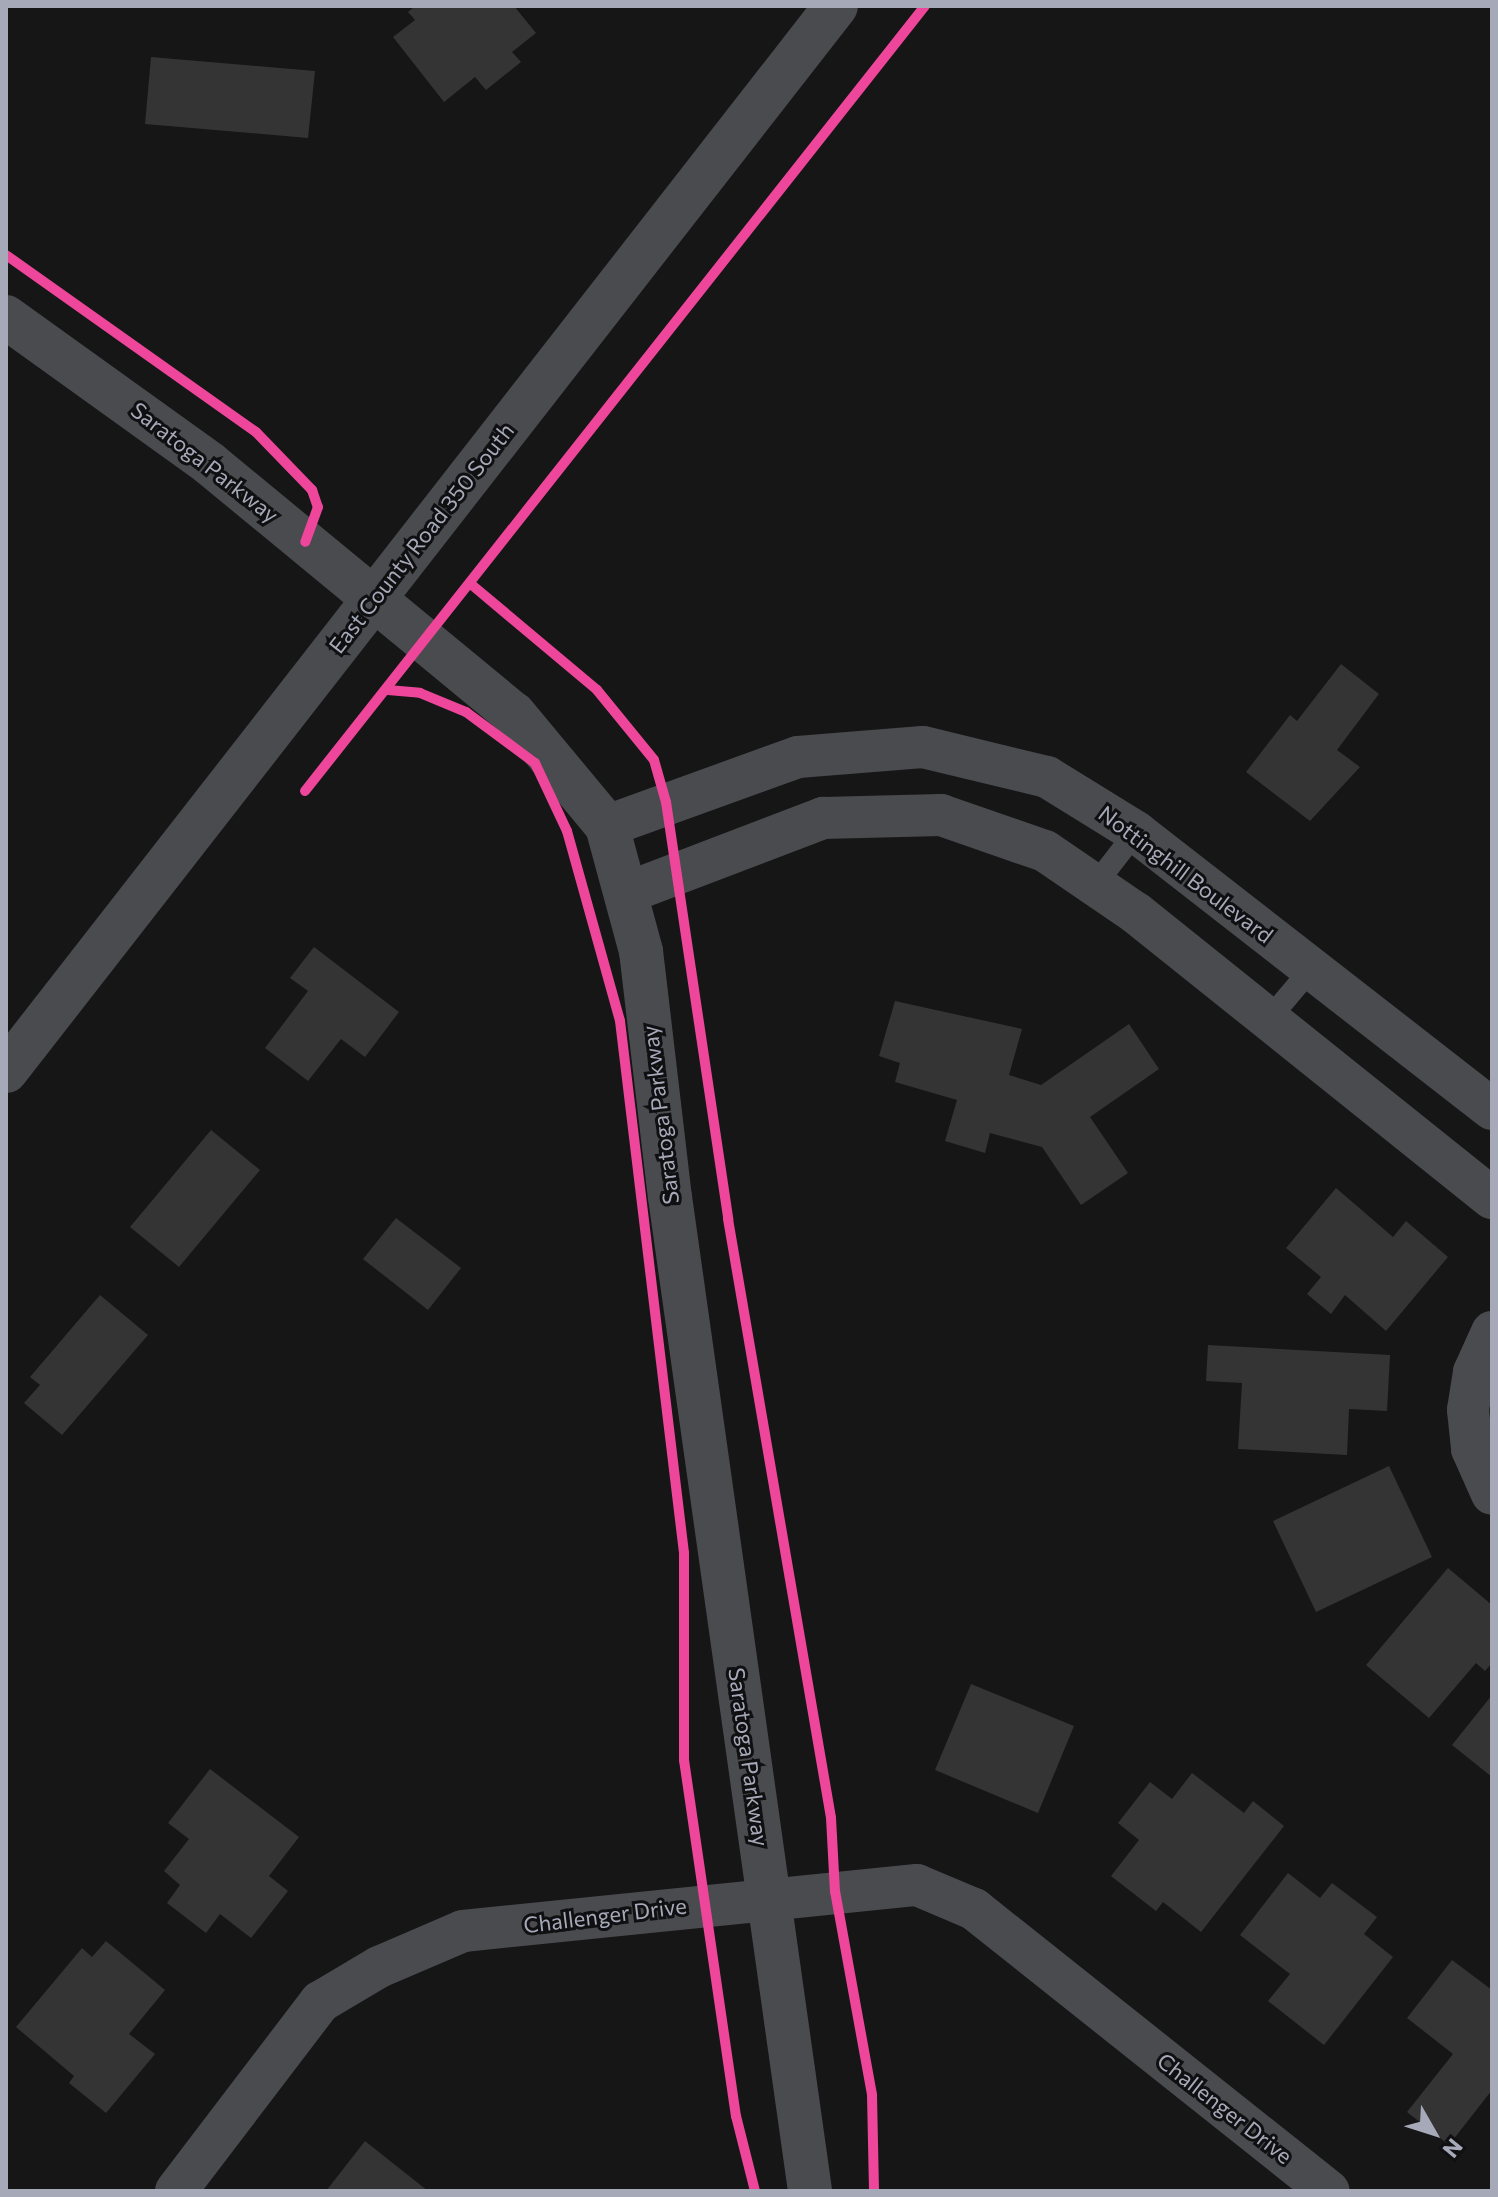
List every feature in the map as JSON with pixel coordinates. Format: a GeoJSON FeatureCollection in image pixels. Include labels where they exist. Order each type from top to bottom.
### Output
{"type":"FeatureCollection","features":[{"type":"Feature","properties":{"kind":"street","name":"East County Road 350 South"},"geometry":{"type":"LineString","coordinates":[[6,1071],[836,6]]}},
{"type":"Feature","properties":{"kind":"street","name":"Saratoga Parkway"},"geometry":{"type":"LineString","coordinates":[[6,317],[209,463],[536,735],[607,826],[629,892],[810,2191]]}},
{"type":"Feature","properties":{"kind":"street","name":"Nottinghill Boulevard"},"geometry":{"type":"LineString","coordinates":[[607,826],[798,757],[923,747],[1047,777],[1136,832],[1492,1109]]}},
{"type":"Feature","properties":{"kind":"street"},"geometry":{"type":"LineString","coordinates":[[629,892],[823,818],[941,815],[1045,851],[1095,885],[1269,1019],[1492,1198]]}},
{"type":"Feature","properties":{"kind":"street"},"geometry":{"type":"LineString","coordinates":[[1492,1332],[1474,1372],[1468,1410],[1472,1449],[1492,1494]]}},
{"type":"Feature","properties":{"kind":"street","name":"Challenger Drive"},"geometry":{"type":"LineString","coordinates":[[176,2191],[320,2002],[379,1967],[463,1931],[769,1896],[917,1885],[974,1909],[1329,2191]]}},
{"type":"Feature","properties":{"kind":"lane"},"geometry":{"type":"LineString","coordinates":[[1095,885],[1136,832]]}},
{"type":"Feature","properties":{"kind":"lane"},"geometry":{"type":"LineString","coordinates":[[1269,1019],[1312,968]]}},
{"type":"Feature","properties":{"kind":"building"},"geometry":{"type":"Polygon","coordinates":[[[415,6],[514,6],[536,33],[512,52],[521,62],[486,90],[475,77],[444,102],[393,37],[415,20],[408,12],[415,6]]]}},
{"type":"Feature","properties":{"kind":"building"},"geometry":{"type":"Polygon","coordinates":[[[151,57],[315,71],[308,138],[145,124],[151,57]]]}},
{"type":"Feature","properties":{"kind":"building"},"geometry":{"type":"Polygon","coordinates":[[[1341,664],[1379,694],[1337,750],[1360,767],[1310,821],[1246,772],[1290,715],[1297,721],[1341,664]]]}},
{"type":"Feature","properties":{"kind":"building"},"geometry":{"type":"Polygon","coordinates":[[[314,947],[399,1012],[365,1057],[341,1039],[308,1081],[265,1048],[308,991],[290,978],[314,947]]]}},
{"type":"Feature","properties":{"kind":"building"},"geometry":{"type":"Polygon","coordinates":[[[895,1001],[1022,1029],[1009,1075],[1041,1085],[1129,1024],[1159,1069],[1090,1117],[1128,1173],[1081,1205],[1042,1147],[990,1133],[985,1153],[945,1141],[957,1100],[895,1082],[900,1063],[879,1056],[895,1001]]]}},
{"type":"Feature","properties":{"kind":"building"},"geometry":{"type":"Polygon","coordinates":[[[211,1130],[260,1170],[179,1267],[130,1227],[211,1130]]]}},
{"type":"Feature","properties":{"kind":"building"},"geometry":{"type":"Polygon","coordinates":[[[1336,1188],[1393,1237],[1406,1221],[1448,1257],[1386,1331],[1345,1295],[1331,1314],[1307,1294],[1321,1277],[1286,1248],[1336,1188]]]}},
{"type":"Feature","properties":{"kind":"building"},"geometry":{"type":"Polygon","coordinates":[[[396,1218],[461,1268],[428,1310],[363,1259],[396,1218]]]}},
{"type":"Feature","properties":{"kind":"building"},"geometry":{"type":"Polygon","coordinates":[[[100,1295],[148,1335],[62,1435],[24,1403],[40,1385],[30,1377],[100,1295]]]}},
{"type":"Feature","properties":{"kind":"building"},"geometry":{"type":"Polygon","coordinates":[[[1208,1345],[1390,1355],[1387,1411],[1349,1409],[1347,1455],[1238,1449],[1242,1383],[1206,1381],[1208,1345]]]}},
{"type":"Feature","properties":{"kind":"building"},"geometry":{"type":"Polygon","coordinates":[[[1389,1466],[1432,1557],[1316,1612],[1273,1521],[1389,1466]]]}},
{"type":"Feature","properties":{"kind":"building"},"geometry":{"type":"Polygon","coordinates":[[[1448,1568],[1492,1605],[1492,1663],[1485,1671],[1476,1663],[1429,1718],[1366,1665],[1448,1568]]]}},
{"type":"Feature","properties":{"kind":"building"},"geometry":{"type":"Polygon","coordinates":[[[971,1684],[1074,1726],[1038,1813],[935,1770],[971,1684]]]}},
{"type":"Feature","properties":{"kind":"building"},"geometry":{"type":"Polygon","coordinates":[[[1492,1695],[1492,1777],[1452,1745],[1492,1695]]]}},
{"type":"Feature","properties":{"kind":"building"},"geometry":{"type":"Polygon","coordinates":[[[210,1769],[299,1837],[269,1876],[288,1891],[251,1938],[220,1914],[206,1933],[167,1903],[180,1885],[164,1871],[189,1839],[168,1823],[210,1769]]]}},
{"type":"Feature","properties":{"kind":"building"},"geometry":{"type":"Polygon","coordinates":[[[1192,1773],[1244,1813],[1253,1801],[1284,1826],[1201,1932],[1163,1902],[1156,1911],[1111,1876],[1139,1840],[1118,1823],[1150,1782],[1172,1799],[1192,1773]]]}},
{"type":"Feature","properties":{"kind":"building"},"geometry":{"type":"Polygon","coordinates":[[[1288,1873],[1320,1898],[1332,1883],[1377,1917],[1364,1934],[1393,1957],[1324,2045],[1268,2001],[1290,1974],[1240,1935],[1288,1873]]]}},
{"type":"Feature","properties":{"kind":"building"},"geometry":{"type":"Polygon","coordinates":[[[106,1941],[165,1990],[129,2034],[155,2054],[106,2113],[69,2083],[74,2076],[16,2027],[82,1948],[92,1957],[106,1941]]]}},
{"type":"Feature","properties":{"kind":"building"},"geometry":{"type":"Polygon","coordinates":[[[1452,1960],[1492,1990],[1492,2090],[1449,2145],[1407,2112],[1453,2054],[1407,2018],[1452,1960]]]}},
{"type":"Feature","properties":{"kind":"building"},"geometry":{"type":"Polygon","coordinates":[[[365,2141],[428,2191],[326,2191],[365,2141]]]}},
{"type":"Feature","properties":{"kind":"cycle path"},"geometry":{"type":"LineString","coordinates":[[305,791],[925,6]]}},
{"type":"Feature","properties":{"kind":"cycle path"},"geometry":{"type":"LineString","coordinates":[[6,255],[256,432],[312,490],[318,507],[305,542]]}},
{"type":"Feature","properties":{"kind":"cycle path"},"geometry":{"type":"LineString","coordinates":[[472,585],[597,690],[654,760],[666,802],[728,1219],[831,1818],[835,1891],[872,2095],[874,2191]]}},
{"type":"Feature","properties":{"kind":"cycle path"},"geometry":{"type":"LineString","coordinates":[[388,690],[420,693],[466,712],[535,763],[567,831],[620,1021],[684,1553],[684,1760],[736,2116],[755,2191]]}}]}
